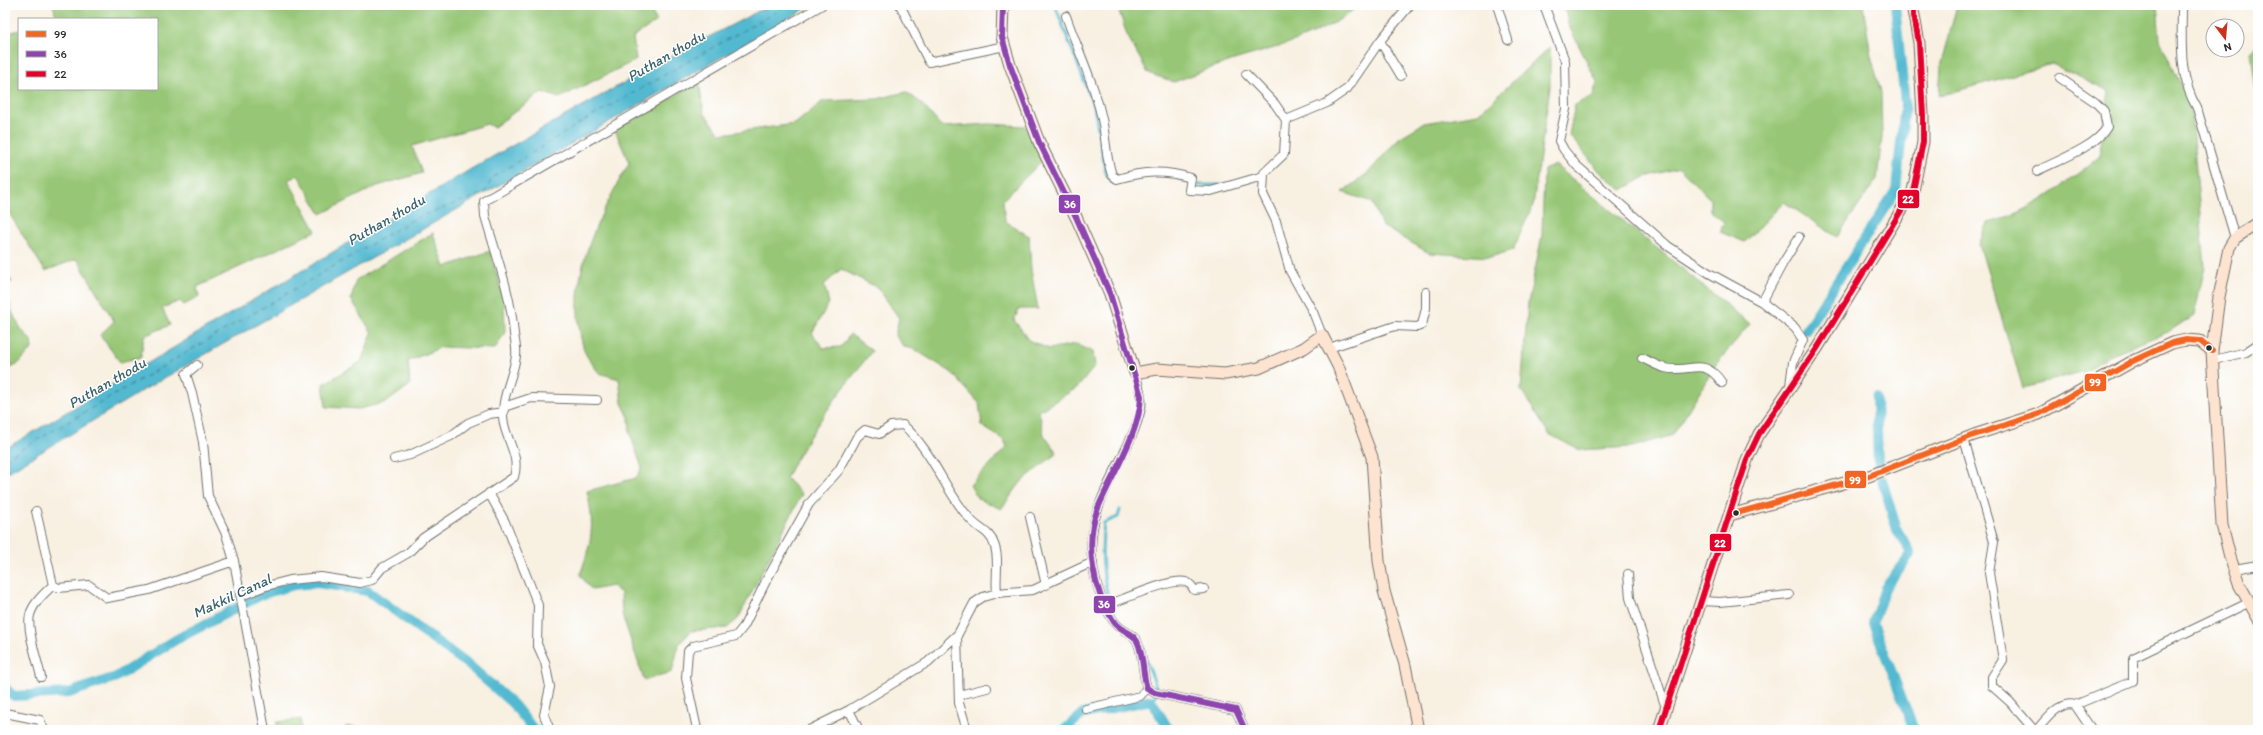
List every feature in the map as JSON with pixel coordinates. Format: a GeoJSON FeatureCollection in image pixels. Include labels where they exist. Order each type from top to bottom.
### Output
{"type":"FeatureCollection","features":[{"type":"Feature","properties":{"kind":"street"},"geometry":{"type":"LineString","coordinates":[[241,598],[263,587],[290,580],[321,577],[360,583],[372,580],[382,568],[408,553],[423,538],[514,477],[516,470],[516,456],[504,424],[505,392],[516,355],[513,312],[485,216],[484,197],[822,5]]}},
{"type":"Feature","properties":{"kind":"street"},"geometry":{"type":"LineString","coordinates":[[900,5],[929,62],[1005,46]]}},
{"type":"Feature","properties":{"kind":"street"},"geometry":{"type":"LineString","coordinates":[[1003,5],[1001,21],[1005,46],[1039,142],[1077,218],[1110,294],[1141,396],[1141,408],[1123,454],[1098,510],[1092,535],[1093,562],[1097,584],[1114,622],[1136,640],[1151,690]]}},
{"type":"Feature","properties":{"kind":"street"},"geometry":{"type":"LineString","coordinates":[[1286,120],[1327,103],[1347,89],[1380,41],[1410,5]]}},
{"type":"Feature","properties":{"kind":"street"},"geometry":{"type":"LineString","coordinates":[[1497,5],[1508,40]]}},
{"type":"Feature","properties":{"kind":"street"},"geometry":{"type":"LineString","coordinates":[[1544,5],[1565,61],[1566,109],[1559,141],[1564,150],[1576,165],[1605,192],[1668,246],[1709,273],[1762,302],[1795,328],[1802,340],[1793,362],[1790,391]]}},
{"type":"Feature","properties":{"kind":"street"},"geometry":{"type":"LineString","coordinates":[[1659,730],[1703,601],[1748,457],[1759,434],[1790,391],[1913,191],[1922,149],[1923,115],[1919,43],[1912,5]]}},
{"type":"Feature","properties":{"kind":"street"},"geometry":{"type":"LineString","coordinates":[[2182,5],[2182,59],[2188,92],[2197,108],[2235,238]]}},
{"type":"Feature","properties":{"kind":"street"},"geometry":{"type":"LineString","coordinates":[[1066,16],[1103,124],[1105,149],[1112,175],[1118,179],[1136,173],[1171,172],[1191,178],[1189,190],[1211,191],[1263,176]]}},
{"type":"Feature","properties":{"kind":"street"},"geometry":{"type":"LineString","coordinates":[[1380,41],[1401,76]]}},
{"type":"Feature","properties":{"kind":"street"},"geometry":{"type":"LineString","coordinates":[[1246,74],[1275,104],[1286,120],[1284,154],[1264,173],[1264,194],[1276,221],[1290,271],[1313,312],[1329,348],[1372,457],[1379,561],[1384,591],[1405,666],[1418,730]]}},
{"type":"Feature","properties":{"kind":"street"},"geometry":{"type":"LineString","coordinates":[[2037,171],[2090,143],[2108,127],[2104,112],[2095,102],[2060,78]]}},
{"type":"Feature","properties":{"kind":"street"},"geometry":{"type":"LineString","coordinates":[[2258,223],[2235,238],[2229,248],[2221,290],[2213,355],[2222,525],[2234,569],[2248,603],[2258,618]]}},
{"type":"Feature","properties":{"kind":"street"},"geometry":{"type":"LineString","coordinates":[[1762,302],[1799,238]]}},
{"type":"Feature","properties":{"kind":"street"},"geometry":{"type":"LineString","coordinates":[[1329,348],[1395,326],[1416,327],[1422,325],[1426,308],[1426,292]]}},
{"type":"Feature","properties":{"kind":"street"},"geometry":{"type":"LineString","coordinates":[[1135,373],[1157,370],[1224,374],[1259,368],[1304,348],[1322,335]]}},
{"type":"Feature","properties":{"kind":"street"},"geometry":{"type":"LineString","coordinates":[[1730,515],[1869,476],[1964,439],[2039,414],[2135,360],[2172,343],[2186,340],[2200,341],[2213,355]]}},
{"type":"Feature","properties":{"kind":"street"},"geometry":{"type":"LineString","coordinates":[[2213,355],[2246,352],[2258,344]]}},
{"type":"Feature","properties":{"kind":"street"},"geometry":{"type":"LineString","coordinates":[[1642,358],[1666,368],[1702,366],[1715,373],[1722,383]]}},
{"type":"Feature","properties":{"kind":"street"},"geometry":{"type":"LineString","coordinates":[[197,365],[186,374],[192,393],[203,442],[205,483],[208,496],[226,534],[234,561],[244,611],[248,648],[255,670],[265,730]]}},
{"type":"Feature","properties":{"kind":"street"},"geometry":{"type":"LineString","coordinates":[[394,459],[410,455],[451,436],[468,423],[531,398],[597,400]]}},
{"type":"Feature","properties":{"kind":"street"},"geometry":{"type":"LineString","coordinates":[[697,730],[686,678],[688,651],[693,646],[736,636],[809,504],[838,470],[857,437],[865,430],[879,434],[891,426],[903,425],[917,437],[964,512],[977,527],[987,531],[995,544],[997,592]]}},
{"type":"Feature","properties":{"kind":"street"},"geometry":{"type":"LineString","coordinates":[[1964,439],[1994,542],[1989,573],[2003,660],[1992,677],[1992,686],[2010,702],[2036,730],[2060,707],[2071,703],[2075,705],[2133,681],[2133,658],[2248,603]]}},
{"type":"Feature","properties":{"kind":"street"},"geometry":{"type":"LineString","coordinates":[[488,494],[505,522],[538,605],[537,644],[545,662],[550,687],[544,714],[550,730]]}},
{"type":"Feature","properties":{"kind":"street"},"geometry":{"type":"LineString","coordinates":[[36,511],[53,585],[58,588],[89,586],[107,598],[149,590],[234,561]]}},
{"type":"Feature","properties":{"kind":"street"},"geometry":{"type":"LineString","coordinates":[[1030,517],[1046,585]]}},
{"type":"Feature","properties":{"kind":"street"},"geometry":{"type":"LineString","coordinates":[[809,730],[849,710],[928,662],[957,636],[974,603],[983,597],[997,592],[1033,590],[1093,562]]}},
{"type":"Feature","properties":{"kind":"street"},"geometry":{"type":"LineString","coordinates":[[2234,569],[2258,565]]}},
{"type":"Feature","properties":{"kind":"street"},"geometry":{"type":"LineString","coordinates":[[1628,574],[1630,598],[1666,708]]}},
{"type":"Feature","properties":{"kind":"street"},"geometry":{"type":"LineString","coordinates":[[1106,605],[1124,600],[1137,592],[1179,581],[1188,583],[1194,590],[1204,589]]}},
{"type":"Feature","properties":{"kind":"street"},"geometry":{"type":"LineString","coordinates":[[41,677],[31,630],[30,615],[39,598],[53,585]]}},
{"type":"Feature","properties":{"kind":"street"},"geometry":{"type":"LineString","coordinates":[[1703,601],[1720,602],[1789,595]]}},
{"type":"Feature","properties":{"kind":"street"},"geometry":{"type":"LineString","coordinates":[[957,636],[959,695],[967,730]]}},
{"type":"Feature","properties":{"kind":"street"},"geometry":{"type":"LineString","coordinates":[[959,695],[987,688]]}},
{"type":"Feature","properties":{"kind":"street"},"geometry":{"type":"LineString","coordinates":[[1086,709],[1140,696],[1151,690],[1167,696],[1236,710],[1245,730]]}},
{"type":"Feature","properties":{"kind":"street"},"geometry":{"type":"LineString","coordinates":[[2075,705],[2092,730]]}},
{"type":"Feature","properties":{"kind":"street"},"geometry":{"type":"LineString","coordinates":[[849,710],[859,730]]}},
{"type":"Feature","properties":{"kind":"street"},"geometry":{"type":"LineString","coordinates":[[5,712],[40,720],[44,730]]}},
{"type":"Feature","properties":{"kind":"green space"},"geometry":{"type":"Polygon","coordinates":[[[53,5],[647,5],[657,21],[633,37],[636,60],[559,98],[542,92],[494,127],[487,124],[412,146],[422,173],[377,186],[321,214],[298,175],[288,180],[316,231],[197,287],[199,297],[184,305],[180,301],[162,308],[170,325],[144,336],[141,357],[120,362],[100,335],[114,321],[77,259],[45,271],[7,210],[5,211],[5,34],[18,30],[18,90],[158,90],[158,18],[57,18],[53,5]]]}},
{"type":"Feature","properties":{"kind":"green space"},"geometry":{"type":"Polygon","coordinates":[[[1117,5],[1359,5],[1332,24],[1317,32],[1174,82],[1148,73],[1127,35],[1117,5]]]}},
{"type":"Feature","properties":{"kind":"green space"},"geometry":{"type":"Polygon","coordinates":[[[1564,5],[1863,5],[1871,56],[1881,92],[1882,137],[1877,179],[1837,237],[1784,202],[1745,242],[1720,232],[1724,222],[1710,211],[1710,199],[1679,168],[1645,177],[1622,190],[1600,172],[1569,135],[1575,105],[1593,96],[1597,82],[1568,24],[1564,5]]]}},
{"type":"Feature","properties":{"kind":"green space"},"geometry":{"type":"Polygon","coordinates":[[[1957,5],[2157,5],[2160,40],[2190,105],[2205,267],[2194,315],[2168,332],[2109,355],[2088,370],[2023,388],[1979,244],[1988,223],[2020,212],[2034,205],[2099,157],[2109,91],[2052,64],[1939,96],[1941,67],[1957,5]]]}},
{"type":"Feature","properties":{"kind":"green space"},"geometry":{"type":"Polygon","coordinates":[[[2258,45],[2258,91],[2256,91],[2251,51],[2258,45]]]}},
{"type":"Feature","properties":{"kind":"green space"},"geometry":{"type":"Polygon","coordinates":[[[1550,47],[1550,87],[1533,205],[1513,250],[1490,257],[1429,253],[1382,226],[1372,202],[1342,192],[1368,173],[1399,138],[1424,123],[1478,114],[1550,47]]]}},
{"type":"Feature","properties":{"kind":"green space"},"geometry":{"type":"Polygon","coordinates":[[[699,82],[704,113],[721,134],[795,124],[823,101],[877,99],[906,92],[920,102],[942,127],[989,124],[1025,126],[1043,160],[1003,200],[1005,221],[1029,236],[1031,270],[1038,309],[1019,309],[1014,320],[1030,341],[1049,349],[1076,344],[1093,352],[1095,366],[1078,387],[1039,411],[1044,435],[1057,453],[1022,481],[1001,509],[978,499],[970,485],[1007,447],[1004,440],[982,426],[979,403],[951,372],[914,349],[904,347],[895,336],[899,318],[878,288],[841,269],[824,285],[829,303],[812,333],[823,348],[841,347],[850,334],[872,351],[815,428],[786,478],[802,494],[738,619],[727,628],[691,631],[679,644],[672,672],[644,680],[622,614],[621,593],[612,586],[592,590],[580,575],[590,543],[591,534],[591,515],[587,491],[636,478],[642,468],[630,434],[629,417],[622,403],[619,379],[599,373],[584,350],[579,324],[578,300],[581,276],[587,252],[595,230],[605,207],[629,163],[615,130],[699,82]]]}},
{"type":"Feature","properties":{"kind":"green space"},"geometry":{"type":"Polygon","coordinates":[[[1555,165],[1750,324],[1717,363],[1673,435],[1632,447],[1579,450],[1549,434],[1521,390],[1528,303],[1542,236],[1544,170],[1555,165]]]}},
{"type":"Feature","properties":{"kind":"green space"},"geometry":{"type":"Polygon","coordinates":[[[433,233],[445,267],[490,251],[504,300],[505,332],[495,349],[442,347],[408,361],[410,385],[387,402],[359,409],[326,407],[323,384],[361,362],[372,333],[351,299],[356,280],[433,233]]]}},
{"type":"Feature","properties":{"kind":"green space"},"geometry":{"type":"Polygon","coordinates":[[[5,270],[12,282],[5,284],[5,270]]]}},
{"type":"Feature","properties":{"kind":"green space"},"geometry":{"type":"Polygon","coordinates":[[[5,284],[8,300],[14,315],[25,334],[31,340],[32,349],[17,365],[5,370],[5,284]]]}},
{"type":"Feature","properties":{"kind":"green space"},"geometry":{"type":"Polygon","coordinates":[[[301,719],[301,730],[277,730],[277,722],[301,719]]]}},
{"type":"Feature","properties":{"kind":"green space"},"geometry":{"type":"Polygon","coordinates":[[[346,726],[385,730],[344,730],[346,726]]]}},
{"type":"Feature","properties":{"kind":"water"},"geometry":{"type":"Polygon","coordinates":[[[770,5],[812,5],[147,388],[5,474],[5,449],[471,169],[657,64],[770,5]]]}},
{"type":"Feature","properties":{"kind":"waterway"},"geometry":{"type":"LineString","coordinates":[[1055,5],[1094,107],[1106,174],[1111,181],[1116,181]]}},
{"type":"Feature","properties":{"kind":"waterway"},"geometry":{"type":"LineString","coordinates":[[1806,330],[1896,190],[1905,104],[1895,5]]}},
{"type":"Feature","properties":{"kind":"waterway"},"geometry":{"type":"LineString","coordinates":[[1177,178],[1198,185],[1222,185]]}},
{"type":"Feature","properties":{"kind":"waterway"},"geometry":{"type":"LineString","coordinates":[[1876,398],[1878,464]]}},
{"type":"Feature","properties":{"kind":"waterway"},"geometry":{"type":"LineString","coordinates":[[1882,480],[1897,530],[1911,553],[1885,588],[1873,623],[1914,730]]}},
{"type":"Feature","properties":{"kind":"waterway"},"geometry":{"type":"LineString","coordinates":[[1120,510],[1118,517],[1104,523],[1102,549],[1104,578],[1107,593],[1117,618],[1125,627]]}},
{"type":"Feature","properties":{"kind":"waterway","name":"Makkil Canal"},"geometry":{"type":"LineString","coordinates":[[5,688],[14,696],[69,693],[116,677],[177,639],[263,594],[294,585],[318,583],[368,591],[470,666],[513,704],[534,730]]}},
{"type":"Feature","properties":{"kind":"waterway"},"geometry":{"type":"LineString","coordinates":[[1145,657],[1157,689],[1155,697],[1151,700]]}},
{"type":"Feature","properties":{"kind":"waterway"},"geometry":{"type":"LineString","coordinates":[[1064,730],[1083,714],[1151,700],[1169,730]]}},
{"type":"Feature","properties":{"kind":"ferry route"},"geometry":{"type":"LineString","coordinates":[[5,459],[414,219],[484,193],[493,177],[580,123],[788,5]]}},
{"type":"Feature","properties":{"kind":"transit line","name":"36"},"geometry":{"type":"LineString","coordinates":[[1003,5],[1002,37],[1010,65],[1039,142],[1077,219],[1110,294],[1141,396],[1136,424],[1131,439],[1098,508],[1094,522],[1091,551],[1096,582],[1107,610],[1116,625],[1137,641],[1141,652],[1147,688],[1155,693],[1236,710],[1245,730]]}},
{"type":"Feature","properties":{"kind":"transit line","name":"22"},"geometry":{"type":"LineString","coordinates":[[1659,730],[1748,457],[1759,434],[1818,347],[1913,191],[1923,142],[1923,115],[1919,43],[1912,5]]}},
{"type":"Feature","properties":{"kind":"transit line","name":"99"},"geometry":{"type":"LineString","coordinates":[[1730,515],[1869,476],[1974,435],[2039,414],[2135,360],[2172,343],[2186,340],[2200,341],[2212,351]]}},
{"type":"Feature","properties":{"kind":"water label","name":"Puthan thodu"},"geometry":{"type":"Point","coordinates":[666,56]}},
{"type":"Feature","properties":{"kind":"water label","name":"Puthan thodu"},"geometry":{"type":"Point","coordinates":[386,220]}},
{"type":"Feature","properties":{"kind":"water label","name":"Puthan thodu"},"geometry":{"type":"Point","coordinates":[107,383]}}]}
